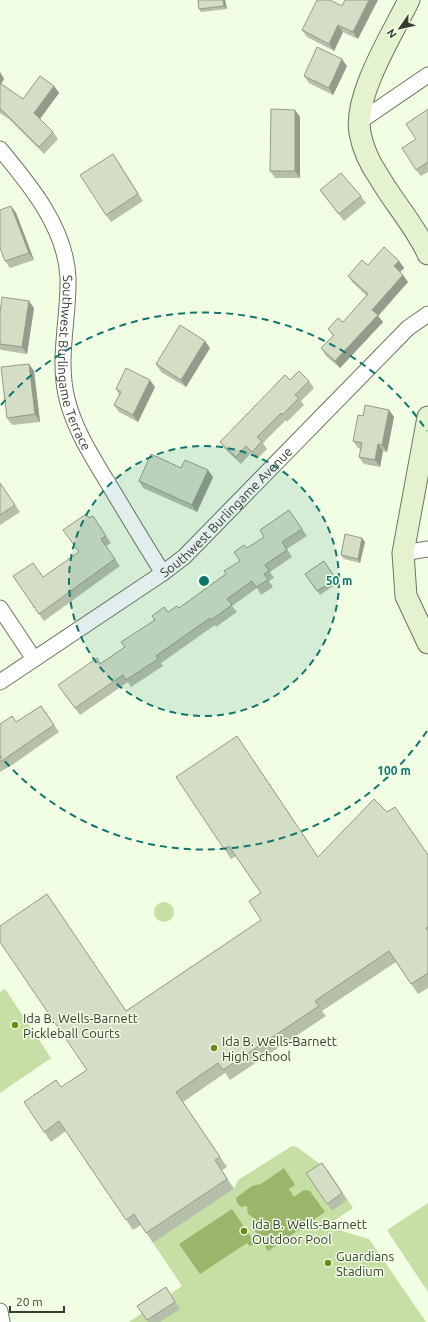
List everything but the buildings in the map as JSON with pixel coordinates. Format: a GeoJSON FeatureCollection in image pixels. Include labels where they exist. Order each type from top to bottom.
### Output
{"type":"FeatureCollection","features":[{"type":"Feature","properties":{"kind":"street"},"geometry":{"type":"LineString","coordinates":[[409,0],[367,85],[359,122],[359,132],[364,151],[374,170],[428,254]]}},
{"type":"Feature","properties":{"kind":"street"},"geometry":{"type":"LineString","coordinates":[[359,122],[428,75]]}},
{"type":"Feature","properties":{"kind":"street","name":"Southwest Burlingame Terrace"},"geometry":{"type":"LineString","coordinates":[[0,149],[39,200],[56,230],[66,262],[68,278],[62,347],[62,370],[72,417],[95,462],[163,574]]}},
{"type":"Feature","properties":{"kind":"street","name":"Southwest Burlingame Avenue"},"geometry":{"type":"LineString","coordinates":[[0,682],[163,574],[200,542],[408,328],[428,314]]}},
{"type":"Feature","properties":{"kind":"street"},"geometry":{"type":"LineString","coordinates":[[428,417],[403,553],[406,596],[428,642]]}},
{"type":"Feature","properties":{"kind":"street"},"geometry":{"type":"LineString","coordinates":[[403,553],[428,549]]}},
{"type":"Feature","properties":{"kind":"street"},"geometry":{"type":"LineString","coordinates":[[0,608],[34,659]]}},
{"type":"Feature","properties":{"kind":"street"},"geometry":{"type":"LineString","coordinates":[[0,1311],[2,1322]]}},
{"type":"Feature","properties":{"kind":"shaded area"},"geometry":{"type":"Polygon","coordinates":[[[164,902],[171,905],[174,912],[171,919],[164,922],[157,919],[154,912],[157,905],[164,902]]]}},
{"type":"Feature","properties":{"kind":"shaded area","name":"Ida B. Wells-Barnett Pickleball Courts"},"geometry":{"type":"Polygon","coordinates":[[[5,989],[51,1058],[0,1093],[0,992],[5,989]]]}},
{"type":"Feature","properties":{"kind":"shaded area"},"geometry":{"type":"Polygon","coordinates":[[[292,1146],[297,1147],[328,1170],[353,1208],[335,1220],[342,1231],[369,1239],[426,1322],[129,1322],[182,1286],[153,1243],[234,1189],[238,1180],[292,1146]]]}},
{"type":"Feature","properties":{"kind":"shaded area"},"geometry":{"type":"Polygon","coordinates":[[[284,1168],[295,1185],[289,1189],[294,1197],[304,1190],[310,1191],[325,1212],[268,1251],[253,1228],[252,1223],[255,1219],[248,1214],[247,1206],[241,1207],[237,1203],[236,1198],[252,1186],[261,1184],[284,1168]]]}},
{"type":"Feature","properties":{"kind":"shaded area"},"geometry":{"type":"Polygon","coordinates":[[[428,1203],[428,1292],[387,1230],[428,1203]]]}},
{"type":"Feature","properties":{"kind":"shaded area"},"geometry":{"type":"Polygon","coordinates":[[[232,1209],[255,1243],[250,1246],[247,1243],[200,1274],[179,1244],[232,1209]]]}},
{"type":"Feature","properties":{"kind":"place","name":"Ida B. Wells-Barnett Pickleball Courts"},"geometry":{"type":"Point","coordinates":[15,1025]}},
{"type":"Feature","properties":{"kind":"place","name":"Ida B. Wells-Barnett High School"},"geometry":{"type":"Point","coordinates":[214,1048]}},
{"type":"Feature","properties":{"kind":"place","name":"Ida B. Wells-Barnett Outdoor Pool"},"geometry":{"type":"Point","coordinates":[244,1231]}},
{"type":"Feature","properties":{"kind":"place","name":"Guardians Stadium"},"geometry":{"type":"Point","coordinates":[328,1263]}}]}
